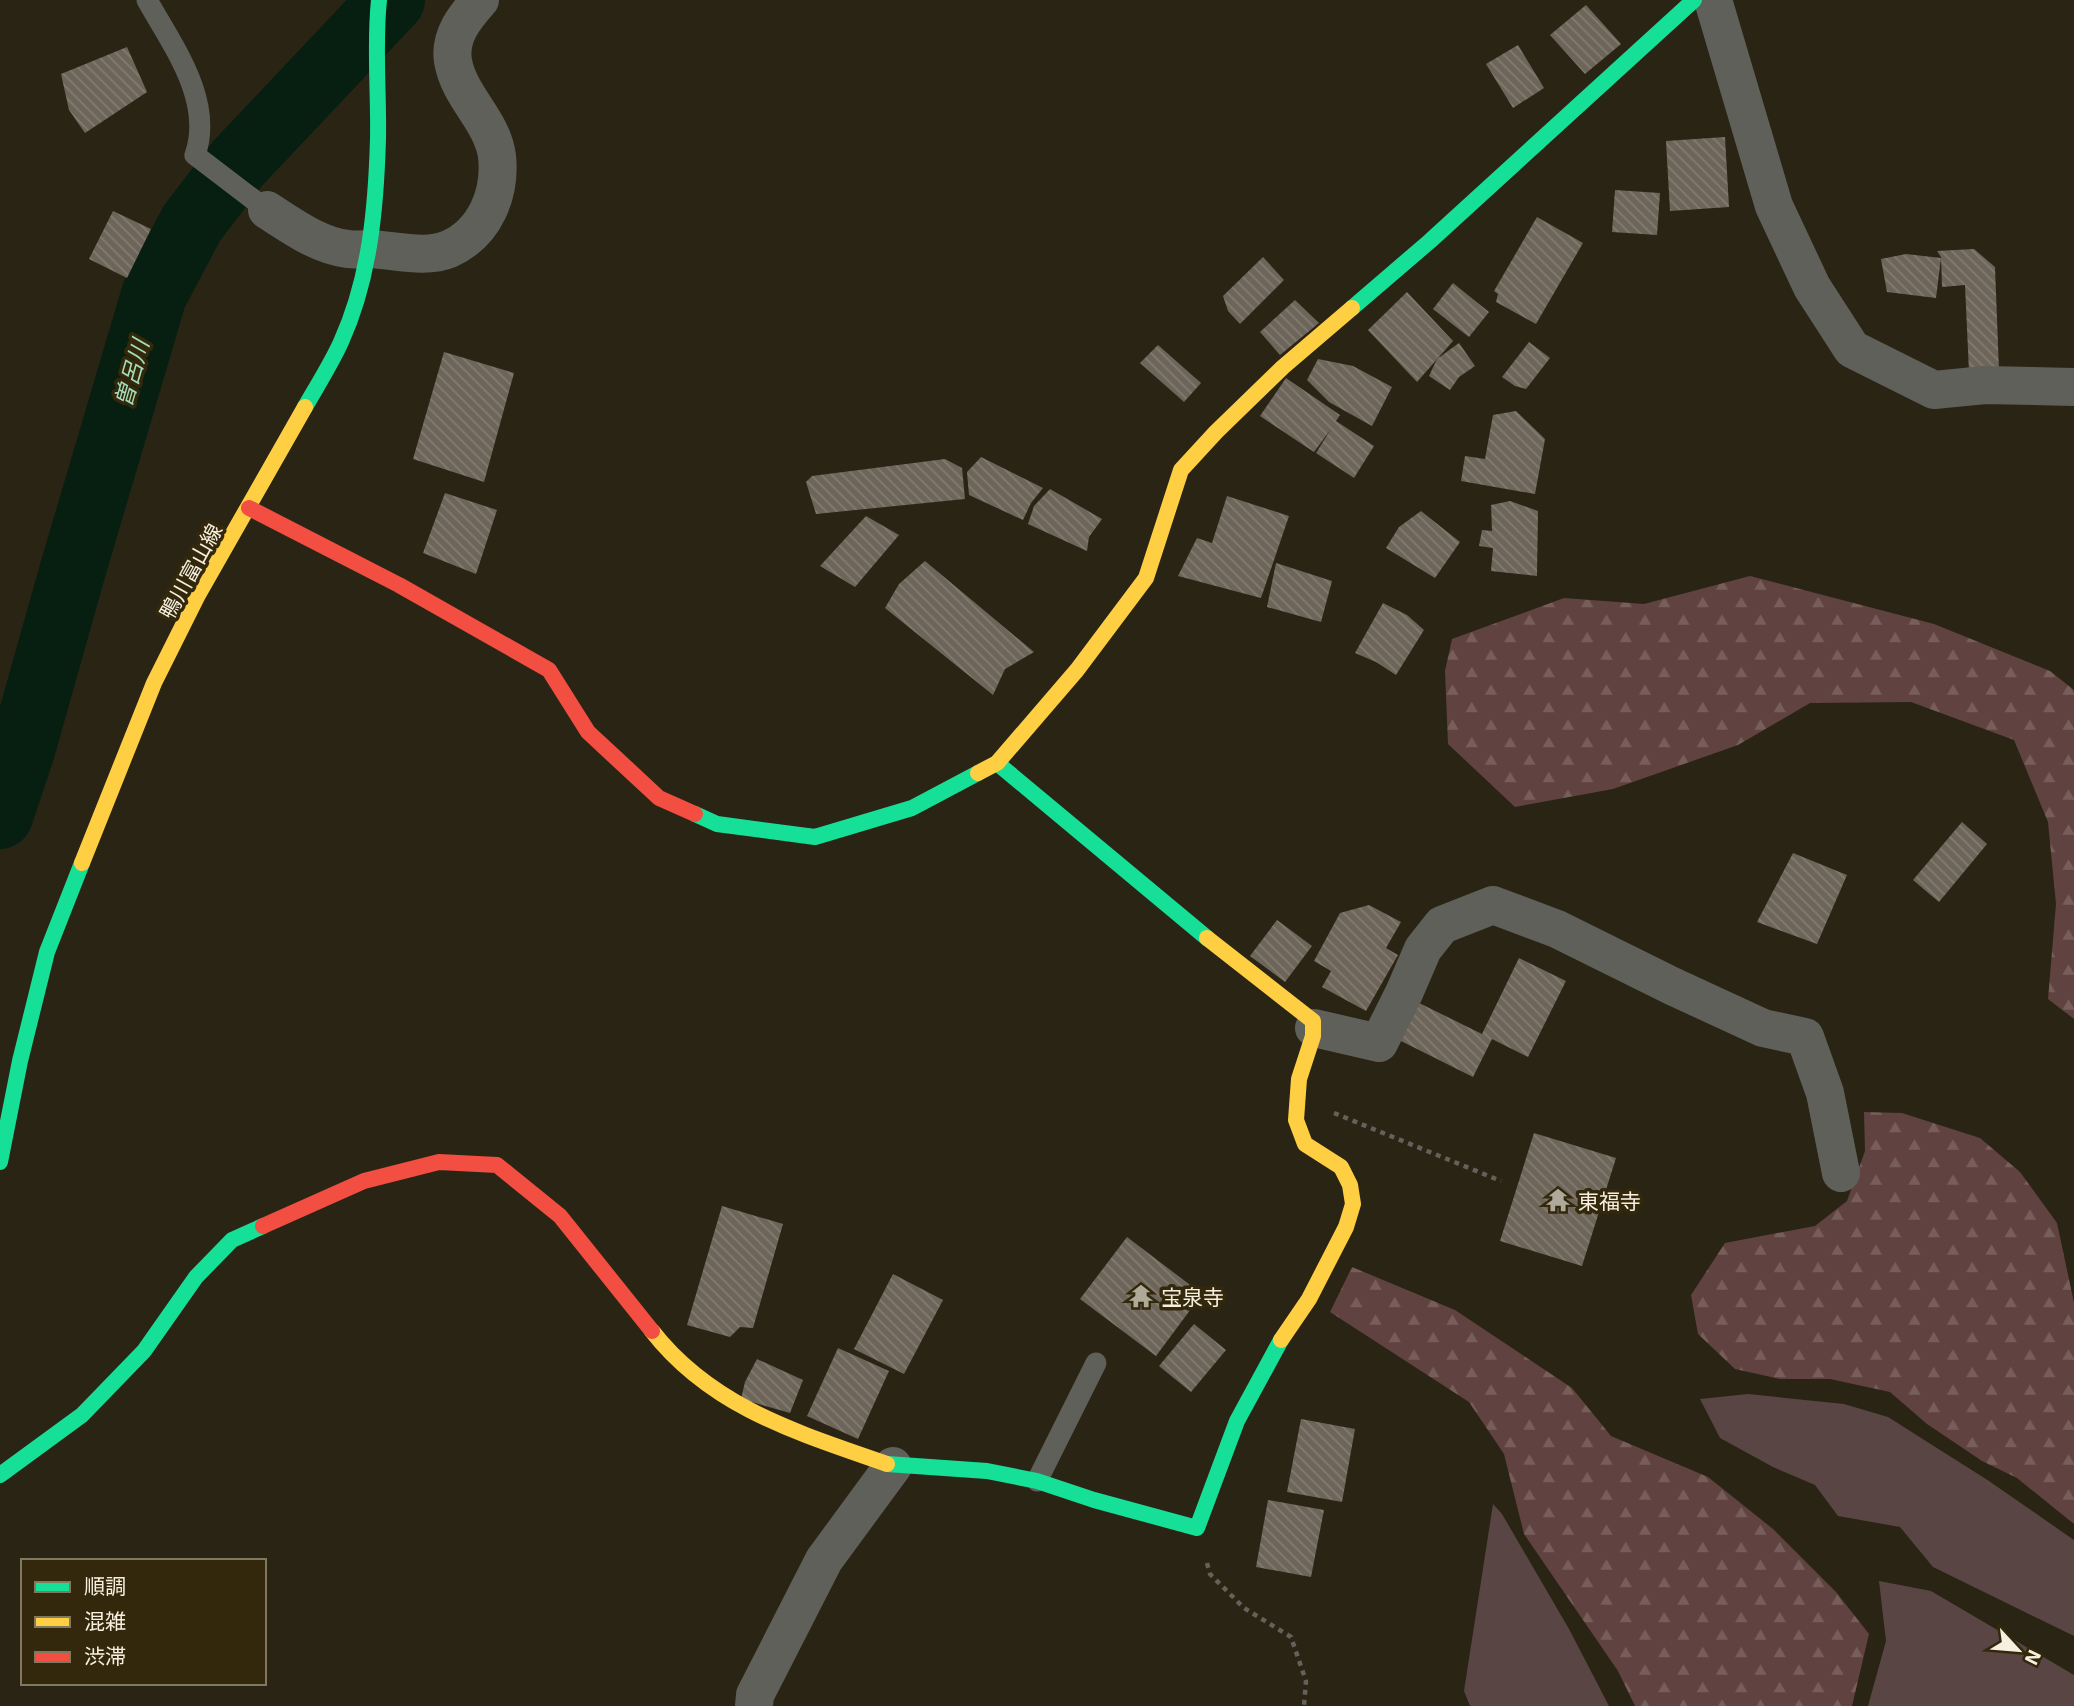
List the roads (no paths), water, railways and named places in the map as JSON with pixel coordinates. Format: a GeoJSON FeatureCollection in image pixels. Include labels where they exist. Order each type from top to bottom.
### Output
{"type":"FeatureCollection","features":[{"type":"Feature","properties":{"kind":"street","name":"鴨川富山線"},"geometry":{"type":"LineString","coordinates":[[0,1162],[20,1061],[52,940],[153,683],[198,595],[341,342],[357,299],[370,249],[378,138],[376,26],[379,0]]}},
{"type":"Feature","properties":{"kind":"street"},"geometry":{"type":"LineString","coordinates":[[267,211],[304,234],[348,249],[408,252],[447,250],[472,235],[487,215],[495,192],[497,169],[494,142],[485,121],[471,104],[459,80],[453,59],[455,38],[462,20],[480,0]]}},
{"type":"Feature","properties":{"kind":"street"},"geometry":{"type":"LineString","coordinates":[[249,508],[399,585],[549,670],[588,732],[659,798],[717,824],[815,838],[912,808],[997,763],[1077,670],[1146,578],[1181,470],[1190,460],[1283,367],[1430,241],[1694,0]]}},
{"type":"Feature","properties":{"kind":"street"},"geometry":{"type":"LineString","coordinates":[[1713,0],[1774,206],[1812,287],[1852,349],[1934,390],[1985,385],[2074,387]]}},
{"type":"Feature","properties":{"kind":"street"},"geometry":{"type":"LineString","coordinates":[[0,1475],[82,1415],[144,1351],[196,1277],[232,1240],[364,1181],[439,1163],[497,1165],[560,1216],[656,1337],[694,1375],[737,1405],[791,1430],[892,1466],[987,1471],[1037,1481],[1094,1500],[1197,1528],[1237,1421],[1282,1338],[1309,1299],[1346,1227],[1353,1205],[1350,1185],[1341,1167],[1305,1144],[1296,1120],[1299,1079],[1314,1036],[1313,1021],[1204,936],[997,763]]}},
{"type":"Feature","properties":{"kind":"street"},"geometry":{"type":"LineString","coordinates":[[1314,1028],[1378,1043],[1423,949],[1442,925],[1493,905],[1557,929],[1763,1028],[1805,1037],[1825,1093],[1841,1173]]}},
{"type":"Feature","properties":{"kind":"street"},"geometry":{"type":"LineString","coordinates":[[754,1706],[755,1695],[824,1560],[892,1466]]}},
{"type":"Feature","properties":{"kind":"lane"},"geometry":{"type":"LineString","coordinates":[[146,0],[197,96],[201,139],[195,155],[267,211]]}},
{"type":"Feature","properties":{"kind":"lane"},"geometry":{"type":"LineString","coordinates":[[1037,1481],[1096,1363]]}},
{"type":"Feature","properties":{"kind":"waterway","name":"曽呂川"},"geometry":{"type":"LineString","coordinates":[[0,816],[22,750],[154,295],[192,223],[238,163],[392,0]]}},
{"type":"Feature","properties":{"kind":"place","name":"東福寺"},"geometry":{"type":"Point","coordinates":[1558,1200]}},
{"type":"Feature","properties":{"kind":"place","name":"宝泉寺"},"geometry":{"type":"Point","coordinates":[1141,1296]}}]}
